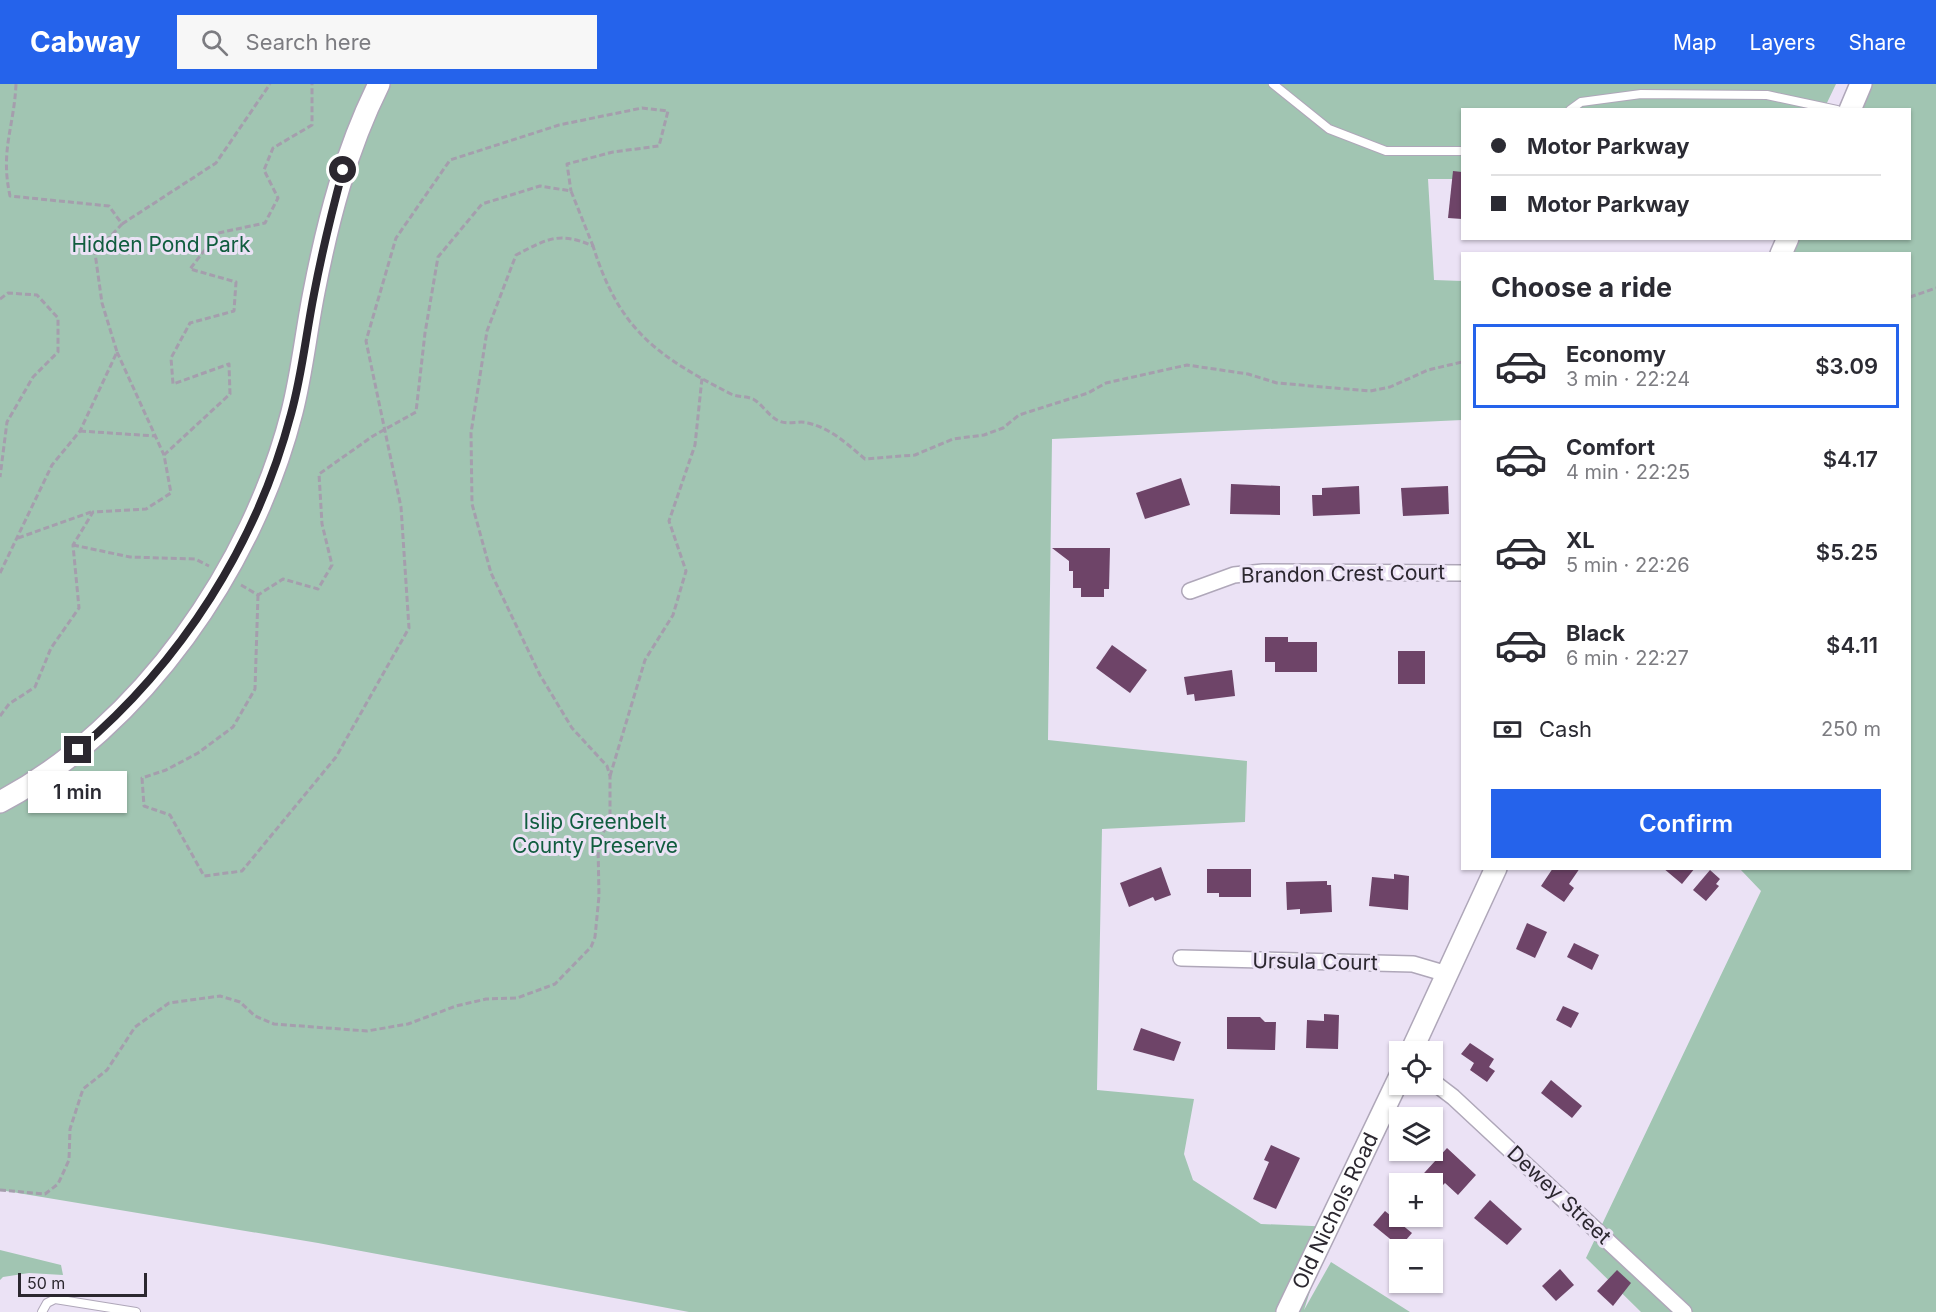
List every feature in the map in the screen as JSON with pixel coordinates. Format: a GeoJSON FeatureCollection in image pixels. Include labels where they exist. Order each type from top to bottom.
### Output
{"type":"FeatureCollection","features":[{"type":"Feature","properties":{"kind":"main road"},"geometry":{"type":"LineString","coordinates":[[0,802],[42,776],[111,722],[139,694],[186,635],[224,574],[256,510],[282,445],[298,384],[314,293],[334,206],[354,139],[379,84]]}},
{"type":"Feature","properties":{"kind":"main road"},"geometry":{"type":"LineString","coordinates":[[1851,108],[1861,84]]}},
{"type":"Feature","properties":{"kind":"main road"},"geometry":{"type":"LineString","coordinates":[[1416,1041],[1495,870]]}},
{"type":"Feature","properties":{"kind":"main road","name":"Old Nichols Road"},"geometry":{"type":"LineString","coordinates":[[1287,1312],[1391,1095]]}},
{"type":"Feature","properties":{"kind":"street","name":"Brandon Crest Court"},"geometry":{"type":"LineString","coordinates":[[1190,591],[1234,575],[1263,572],[1461,573]]}},
{"type":"Feature","properties":{"kind":"street","name":"Ursula Court"},"geometry":{"type":"LineString","coordinates":[[1181,958],[1413,964],[1447,974]]}},
{"type":"Feature","properties":{"kind":"street","name":"Dewey Street"},"geometry":{"type":"LineString","coordinates":[[1443,1089],[1684,1312]]}},
{"type":"Feature","properties":{"kind":"lane"},"geometry":{"type":"LineString","coordinates":[[1273,84],[1329,129],[1386,151],[1461,151]]}},
{"type":"Feature","properties":{"kind":"lane"},"geometry":{"type":"LineString","coordinates":[[1573,108],[1581,102],[1641,94],[1767,95],[1828,108]]}},
{"type":"Feature","properties":{"kind":"lane"},"geometry":{"type":"LineString","coordinates":[[42,1312],[47,1303],[55,1299],[136,1312]]}},
{"type":"Feature","properties":{"kind":"path"},"geometry":{"type":"LineString","coordinates":[[16,84],[15,105],[3,138],[1,176],[10,196],[109,206],[122,225]]}},
{"type":"Feature","properties":{"kind":"path"},"geometry":{"type":"LineString","coordinates":[[16,539],[93,512],[146,509],[171,493],[164,455],[117,352],[102,303],[95,252],[122,225],[216,163],[270,84]]}},
{"type":"Feature","properties":{"kind":"path"},"geometry":{"type":"LineString","coordinates":[[164,455],[230,394],[229,364],[173,384],[171,358],[190,323],[234,311],[236,282],[190,269],[218,233],[264,223],[278,198],[264,170],[273,148],[312,125],[312,84]]}},
{"type":"Feature","properties":{"kind":"path"},"geometry":{"type":"LineString","coordinates":[[258,596],[255,689],[233,727],[198,753],[166,770],[141,778],[144,806],[170,815],[204,876],[242,871],[336,757],[409,628],[401,507],[366,341],[396,238],[450,160],[559,125],[642,108],[668,111],[658,146],[613,152],[567,164],[571,191],[605,283],[639,334],[662,355],[734,395],[753,400],[776,420],[786,423],[806,422],[835,433],[865,459],[915,455],[953,439],[984,435],[1003,428],[1019,415],[1088,393],[1106,383],[1187,365],[1248,374],[1277,383],[1370,391],[1390,387],[1428,370],[1461,362]]}},
{"type":"Feature","properties":{"kind":"path"},"geometry":{"type":"LineString","coordinates":[[258,596],[283,579],[318,589],[332,566],[322,524],[319,474],[386,428],[416,412],[425,333],[438,257],[482,204],[540,186],[571,191]]}},
{"type":"Feature","properties":{"kind":"path"},"geometry":{"type":"LineString","coordinates":[[0,1190],[45,1194],[58,1184],[69,1160],[70,1129],[83,1089],[107,1070],[135,1027],[169,1003],[220,996],[240,1002],[255,1016],[274,1024],[367,1031],[408,1024],[456,1006],[486,999],[517,998],[555,984],[591,947],[595,937],[599,896],[598,845],[610,817],[610,776],[607,766],[572,729],[540,675],[491,573],[472,504],[471,433],[487,331],[516,255],[545,240],[572,236],[593,246]]}},
{"type":"Feature","properties":{"kind":"path"},"geometry":{"type":"LineString","coordinates":[[1911,297],[1936,288]]}},
{"type":"Feature","properties":{"kind":"path"},"geometry":{"type":"LineString","coordinates":[[0,299],[8,293],[37,295],[58,318],[58,352],[33,377],[7,422],[0,477]]}},
{"type":"Feature","properties":{"kind":"path"},"geometry":{"type":"LineString","coordinates":[[0,573],[52,465],[80,431],[117,352]]}},
{"type":"Feature","properties":{"kind":"path"},"geometry":{"type":"LineString","coordinates":[[610,776],[645,660],[673,615],[686,571],[669,521],[695,445],[702,378]]}},
{"type":"Feature","properties":{"kind":"path"},"geometry":{"type":"LineString","coordinates":[[80,431],[155,436]]}},
{"type":"Feature","properties":{"kind":"path"},"geometry":{"type":"LineString","coordinates":[[0,716],[9,704],[35,687],[51,648],[79,608],[73,545],[93,512]]}},
{"type":"Feature","properties":{"kind":"path"},"geometry":{"type":"LineString","coordinates":[[73,545],[130,557],[195,559],[258,596]]}},
{"type":"Feature","properties":{"kind":"green space","name":"Islip Greenbelt County Preserve"},"geometry":{"type":"Polygon","coordinates":[[[0,84],[1836,84],[1824,108],[1461,108],[1461,179],[1428,179],[1434,280],[1461,281],[1461,420],[1052,439],[1048,740],[1247,761],[1245,822],[1102,829],[1097,1090],[1194,1099],[1184,1154],[1193,1180],[1261,1224],[1336,1227],[1316,1272],[1304,1310],[1331,1262],[1410,1312],[689,1312],[318,1243],[0,1190],[0,84]]]}},
{"type":"Feature","properties":{"kind":"green space"},"geometry":{"type":"Polygon","coordinates":[[[1852,84],[1936,84],[1936,1312],[1641,1312],[1586,1258],[1761,891],[1741,870],[1911,870],[1911,252],[1772,252],[1778,240],[1911,240],[1911,108],[1840,108],[1852,84]]]}},
{"type":"Feature","properties":{"kind":"green space"},"geometry":{"type":"Polygon","coordinates":[[[0,1250],[61,1265],[63,1275],[29,1273],[3,1277],[0,1280],[0,1250]]]}},
{"type":"Feature","properties":{"kind":"building"},"geometry":{"type":"Polygon","coordinates":[[[1453,171],[1461,172],[1461,219],[1448,218],[1453,171]]]}},
{"type":"Feature","properties":{"kind":"building"},"geometry":{"type":"Polygon","coordinates":[[[1181,478],[1190,505],[1145,519],[1136,493],[1181,478]]]}},
{"type":"Feature","properties":{"kind":"building"},"geometry":{"type":"Polygon","coordinates":[[[1231,484],[1280,486],[1280,515],[1230,514],[1231,484]]]}},
{"type":"Feature","properties":{"kind":"building"},"geometry":{"type":"Polygon","coordinates":[[[1359,486],[1360,514],[1313,516],[1312,495],[1322,495],[1322,488],[1359,486]]]}},
{"type":"Feature","properties":{"kind":"building"},"geometry":{"type":"Polygon","coordinates":[[[1448,486],[1449,514],[1403,516],[1401,488],[1448,486]]]}},
{"type":"Feature","properties":{"kind":"building"},"geometry":{"type":"Polygon","coordinates":[[[1052,548],[1110,548],[1109,589],[1104,589],[1104,597],[1081,597],[1081,588],[1073,588],[1073,571],[1069,571],[1069,561],[1052,548]]]}},
{"type":"Feature","properties":{"kind":"building"},"geometry":{"type":"Polygon","coordinates":[[[1265,637],[1288,637],[1288,642],[1317,642],[1317,672],[1275,672],[1275,662],[1265,662],[1265,637]]]}},
{"type":"Feature","properties":{"kind":"building"},"geometry":{"type":"Polygon","coordinates":[[[1112,645],[1147,670],[1130,693],[1096,668],[1112,645]]]}},
{"type":"Feature","properties":{"kind":"building"},"geometry":{"type":"Polygon","coordinates":[[[1398,651],[1425,651],[1425,684],[1398,684],[1398,651]]]}},
{"type":"Feature","properties":{"kind":"building"},"geometry":{"type":"Polygon","coordinates":[[[1232,670],[1235,696],[1195,701],[1194,694],[1187,695],[1184,677],[1232,670]]]}},
{"type":"Feature","properties":{"kind":"building"},"geometry":{"type":"Polygon","coordinates":[[[1161,867],[1171,895],[1155,901],[1153,897],[1129,907],[1120,883],[1161,867]]]}},
{"type":"Feature","properties":{"kind":"building"},"geometry":{"type":"Polygon","coordinates":[[[1207,869],[1251,869],[1251,897],[1219,897],[1219,893],[1207,893],[1207,869]]]}},
{"type":"Feature","properties":{"kind":"building"},"geometry":{"type":"Polygon","coordinates":[[[1552,870],[1579,870],[1569,884],[1574,888],[1564,902],[1541,886],[1552,870]]]}},
{"type":"Feature","properties":{"kind":"building"},"geometry":{"type":"Polygon","coordinates":[[[1665,870],[1693,870],[1682,884],[1665,870]]]}},
{"type":"Feature","properties":{"kind":"building"},"geometry":{"type":"Polygon","coordinates":[[[1710,870],[1720,879],[1716,884],[1719,886],[1706,901],[1693,890],[1710,870]]]}},
{"type":"Feature","properties":{"kind":"building"},"geometry":{"type":"Polygon","coordinates":[[[1394,874],[1409,876],[1408,910],[1369,906],[1372,877],[1394,879],[1394,874]]]}},
{"type":"Feature","properties":{"kind":"building"},"geometry":{"type":"Polygon","coordinates":[[[1327,881],[1327,885],[1331,885],[1332,912],[1300,914],[1300,909],[1287,910],[1286,882],[1327,881]]]}},
{"type":"Feature","properties":{"kind":"building"},"geometry":{"type":"Polygon","coordinates":[[[1527,923],[1547,932],[1535,958],[1516,949],[1527,923]]]}},
{"type":"Feature","properties":{"kind":"building"},"geometry":{"type":"Polygon","coordinates":[[[1574,943],[1599,955],[1592,970],[1567,957],[1574,943]]]}},
{"type":"Feature","properties":{"kind":"building"},"geometry":{"type":"Polygon","coordinates":[[[1563,1006],[1579,1013],[1571,1028],[1556,1020],[1563,1006]]]}},
{"type":"Feature","properties":{"kind":"building"},"geometry":{"type":"Polygon","coordinates":[[[1324,1014],[1339,1015],[1338,1049],[1306,1048],[1307,1020],[1324,1021],[1324,1014]]]}},
{"type":"Feature","properties":{"kind":"building"},"geometry":{"type":"Polygon","coordinates":[[[1227,1017],[1260,1017],[1265,1022],[1276,1022],[1275,1050],[1227,1049],[1227,1017]]]}},
{"type":"Feature","properties":{"kind":"building"},"geometry":{"type":"Polygon","coordinates":[[[1141,1028],[1181,1042],[1174,1061],[1133,1050],[1141,1028]]]}},
{"type":"Feature","properties":{"kind":"building"},"geometry":{"type":"Polygon","coordinates":[[[1470,1043],[1494,1059],[1489,1067],[1495,1071],[1487,1082],[1470,1070],[1474,1063],[1461,1054],[1470,1043]]]}},
{"type":"Feature","properties":{"kind":"building"},"geometry":{"type":"Polygon","coordinates":[[[1551,1080],[1582,1106],[1572,1118],[1541,1093],[1551,1080]]]}},
{"type":"Feature","properties":{"kind":"building"},"geometry":{"type":"Polygon","coordinates":[[[1271,1145],[1300,1158],[1276,1209],[1253,1199],[1269,1162],[1264,1160],[1271,1145]]]}},
{"type":"Feature","properties":{"kind":"building"},"geometry":{"type":"Polygon","coordinates":[[[1447,1148],[1476,1175],[1458,1195],[1445,1183],[1443,1185],[1443,1173],[1424,1173],[1435,1161],[1443,1161],[1443,1152],[1447,1148]]]}},
{"type":"Feature","properties":{"kind":"building"},"geometry":{"type":"Polygon","coordinates":[[[1490,1200],[1522,1229],[1507,1245],[1474,1218],[1490,1200]]]}},
{"type":"Feature","properties":{"kind":"building"},"geometry":{"type":"Polygon","coordinates":[[[1385,1211],[1389,1214],[1389,1227],[1405,1227],[1412,1233],[1407,1239],[1390,1239],[1373,1225],[1385,1211]]]}},
{"type":"Feature","properties":{"kind":"building"},"geometry":{"type":"Polygon","coordinates":[[[1560,1269],[1574,1285],[1556,1301],[1542,1286],[1560,1269]]]}},
{"type":"Feature","properties":{"kind":"building"},"geometry":{"type":"Polygon","coordinates":[[[1617,1270],[1631,1283],[1613,1306],[1597,1291],[1617,1270]]]}},
{"type":"Feature","properties":{"kind":"route"},"geometry":{"type":"LineString","coordinates":[[78,750],[139,694],[186,635],[224,574],[256,510],[270,479],[292,412],[322,252],[343,170]]}},
{"type":"Feature","properties":{"kind":"park label","name":"Hidden Pond Park"},"geometry":{"type":"Point","coordinates":[161,245]}}]}
